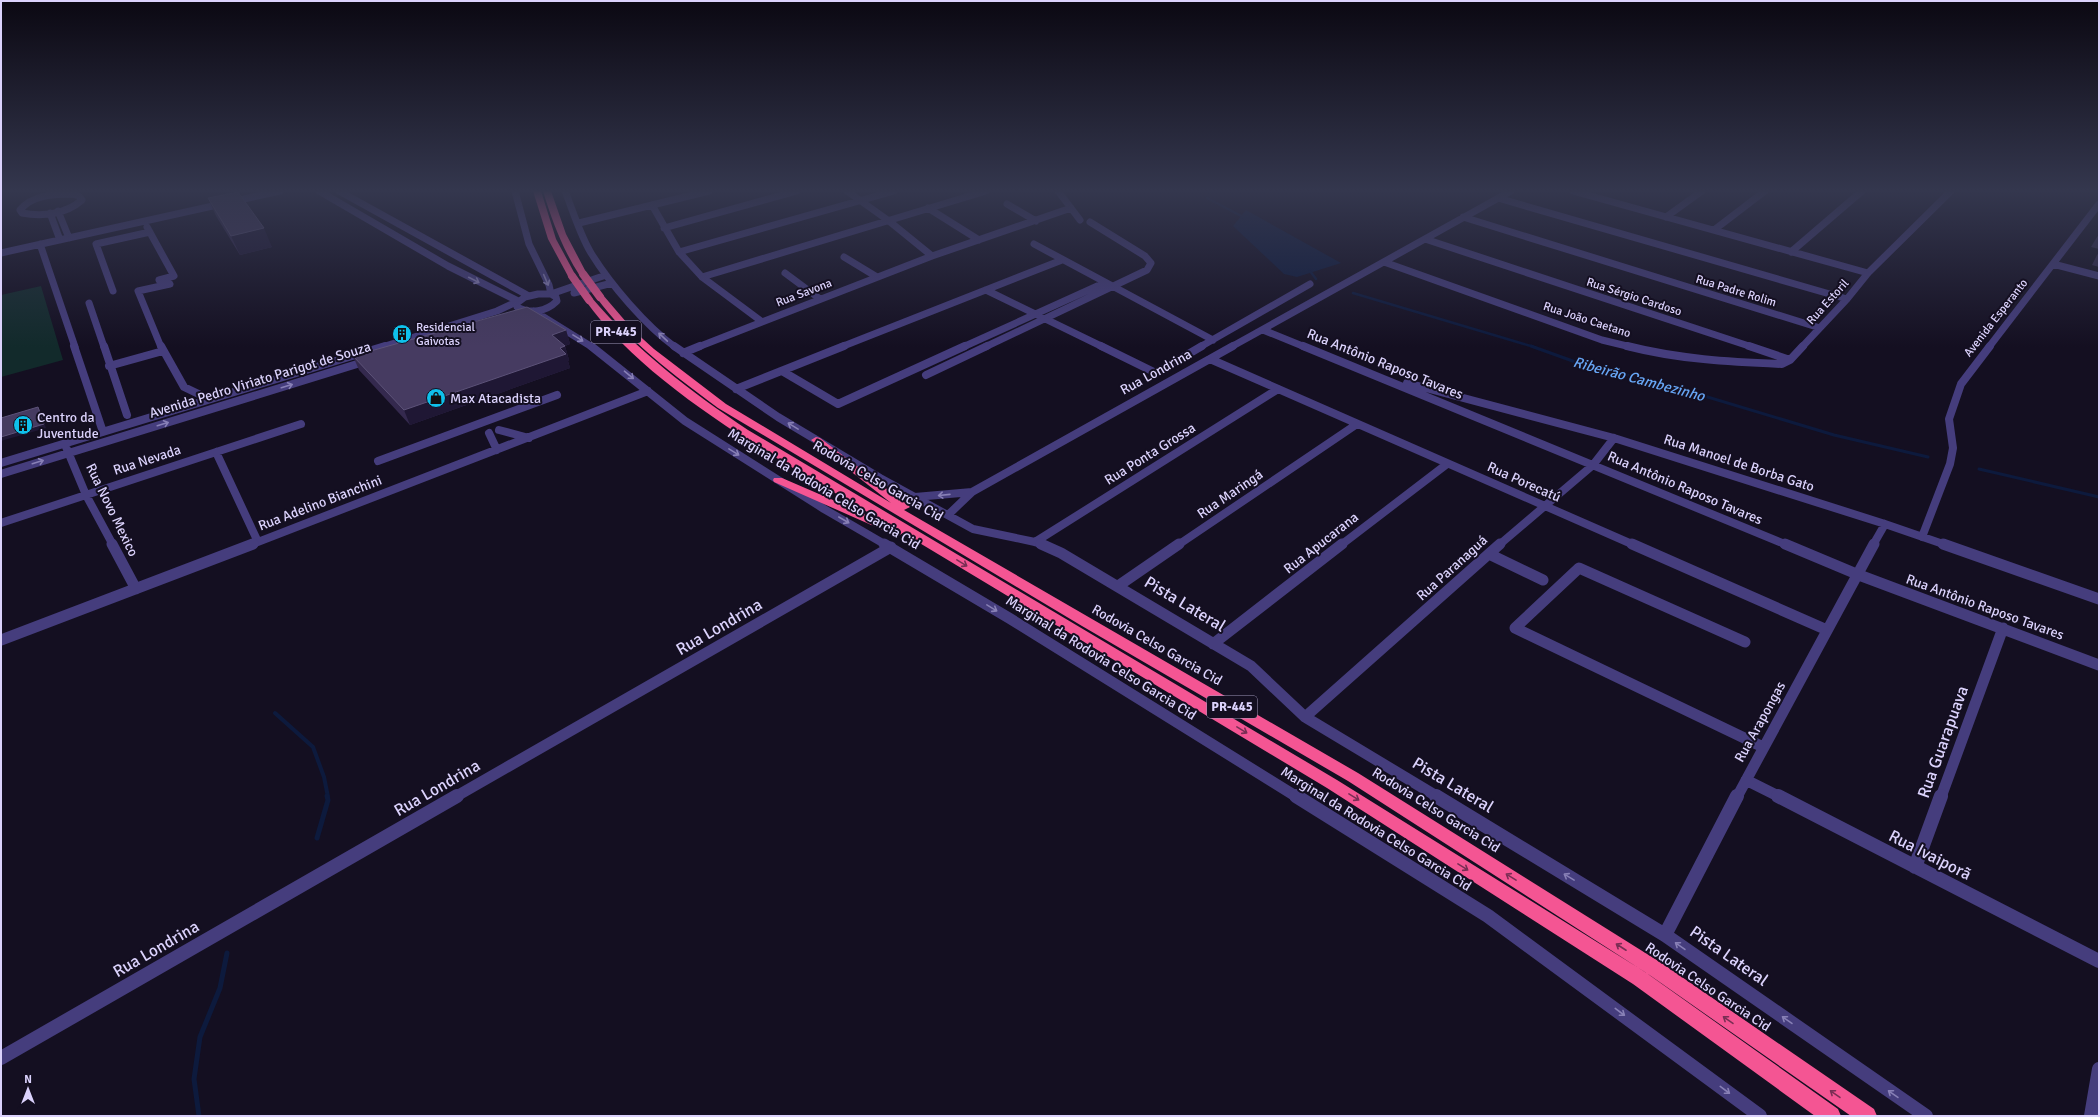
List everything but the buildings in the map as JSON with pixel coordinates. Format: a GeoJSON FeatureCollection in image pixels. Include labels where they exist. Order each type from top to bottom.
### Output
{"type":"FeatureCollection","features":[{"type":"Feature","properties":{"kind":"highway","name":"Rodovia Celso Garcia Cid"},"geometry":{"type":"LineString","coordinates":[[554,243],[572,276],[651,351],[722,406],[944,545],[1332,784],[1639,978],[1831,1116]]}},
{"type":"Feature","properties":{"kind":"highway","name":"Rodovia Celso Garcia Cid"},"geometry":{"type":"LineString","coordinates":[[565,243],[595,298]]}},
{"type":"Feature","properties":{"kind":"highway"},"geometry":{"type":"LineString","coordinates":[[816,440],[944,545]]}},
{"type":"Feature","properties":{"kind":"highway"},"geometry":{"type":"LineString","coordinates":[[778,480],[944,545]]}},
{"type":"Feature","properties":{"kind":"highway","name":"Rodovia Celso Garcia Cid"},"geometry":{"type":"LineString","coordinates":[[944,545],[1353,777],[1657,970],[1867,1116]]}},
{"type":"Feature","properties":{"kind":"street"},"geometry":{"type":"LineString","coordinates":[[1,253],[44,243]]}},
{"type":"Feature","properties":{"kind":"street"},"geometry":{"type":"LineString","coordinates":[[100,243],[96,244],[113,291]]}},
{"type":"Feature","properties":{"kind":"street"},"geometry":{"type":"LineString","coordinates":[[140,284],[174,276],[156,243]]}},
{"type":"Feature","properties":{"kind":"street"},"geometry":{"type":"LineString","coordinates":[[409,243],[448,266],[518,301]]}},
{"type":"Feature","properties":{"kind":"street"},"geometry":{"type":"LineString","coordinates":[[433,243],[529,296]]}},
{"type":"Feature","properties":{"kind":"street"},"geometry":{"type":"LineString","coordinates":[[530,243],[553,296]]}},
{"type":"Feature","properties":{"kind":"street"},"geometry":{"type":"LineString","coordinates":[[587,243],[591,253],[612,284],[665,340],[736,389],[816,440],[948,515]]}},
{"type":"Feature","properties":{"kind":"street"},"geometry":{"type":"LineString","coordinates":[[673,243],[679,252],[702,277],[761,321]]}},
{"type":"Feature","properties":{"kind":"street"},"geometry":{"type":"LineString","coordinates":[[679,252],[710,243]]}},
{"type":"Feature","properties":{"kind":"street"},"geometry":{"type":"LineString","coordinates":[[702,277],[815,243]]}},
{"type":"Feature","properties":{"kind":"street"},"geometry":{"type":"LineString","coordinates":[[916,243],[932,256]]}},
{"type":"Feature","properties":{"kind":"street","name":"Rua Savona"},"geometry":{"type":"LineString","coordinates":[[683,353],[761,321],[970,243]]}},
{"type":"Feature","properties":{"kind":"street"},"geometry":{"type":"LineString","coordinates":[[926,375],[1147,270],[1151,263],[1145,256],[1124,243]]}},
{"type":"Feature","properties":{"kind":"street","name":"Rua Londrina"},"geometry":{"type":"LineString","coordinates":[[948,515],[972,492],[1418,243]]}},
{"type":"Feature","properties":{"kind":"street","name":"Rua Sérgio Cardoso"},"geometry":{"type":"LineString","coordinates":[[1437,243],[1790,360]]}},
{"type":"Feature","properties":{"kind":"street","name":"Rua Padre Rolim"},"geometry":{"type":"LineString","coordinates":[[1547,243],[1820,328]]}},
{"type":"Feature","properties":{"kind":"street"},"geometry":{"type":"LineString","coordinates":[[1654,243],[1847,299]]}},
{"type":"Feature","properties":{"kind":"street"},"geometry":{"type":"LineString","coordinates":[[1760,243],[1868,273]]}},
{"type":"Feature","properties":{"kind":"street"},"geometry":{"type":"LineString","coordinates":[[1791,252],[1801,243]]}},
{"type":"Feature","properties":{"kind":"street","name":"Rua Estoril"},"geometry":{"type":"LineString","coordinates":[[1790,360],[1847,299],[1868,273],[1898,243]]}},
{"type":"Feature","properties":{"kind":"street","name":"Avenida Esperanto"},"geometry":{"type":"LineString","coordinates":[[1922,537],[1951,460],[1954,448],[1949,419],[1961,384],[2069,243]]}},
{"type":"Feature","properties":{"kind":"street"},"geometry":{"type":"LineString","coordinates":[[40,244],[103,432]]}},
{"type":"Feature","properties":{"kind":"street"},"geometry":{"type":"LineString","coordinates":[[1034,244],[1104,283],[1213,340]]}},
{"type":"Feature","properties":{"kind":"street"},"geometry":{"type":"LineString","coordinates":[[844,257],[876,277]]}},
{"type":"Feature","properties":{"kind":"street"},"geometry":{"type":"LineString","coordinates":[[736,389],[1062,260]]}},
{"type":"Feature","properties":{"kind":"street","name":"Rua João Caetano"},"geometry":{"type":"LineString","coordinates":[[1384,262],[1602,340],[1652,353],[1715,361],[1782,364],[1790,360]]}},
{"type":"Feature","properties":{"kind":"street"},"geometry":{"type":"LineString","coordinates":[[2053,264],[2099,276]]}},
{"type":"Feature","properties":{"kind":"street"},"geometry":{"type":"LineString","coordinates":[[786,273],[820,299]]}},
{"type":"Feature","properties":{"kind":"street"},"geometry":{"type":"LineString","coordinates":[[553,296],[606,274]]}},
{"type":"Feature","properties":{"kind":"street"},"geometry":{"type":"LineString","coordinates":[[782,371],[838,404],[1104,283]]}},
{"type":"Feature","properties":{"kind":"street"},"geometry":{"type":"LineString","coordinates":[[170,284],[138,291],[163,351],[184,387],[209,399]]}},
{"type":"Feature","properties":{"kind":"street"},"geometry":{"type":"LineString","coordinates":[[553,296],[612,284]]}},
{"type":"Feature","properties":{"kind":"street"},"geometry":{"type":"LineString","coordinates":[[986,290],[1156,373],[1310,284]]}},
{"type":"Feature","properties":{"kind":"street","name":"Avenida Pedro Viriato Parigot de Souza"},"geometry":{"type":"LineString","coordinates":[[1,463],[67,448],[379,357],[510,316],[551,306],[556,303],[553,296],[529,296],[497,311],[103,432],[67,448],[1,474]]}},
{"type":"Feature","properties":{"kind":"street","name":"Marginal da Rodovia Celso Garcia Cid"},"geometry":{"type":"LineString","coordinates":[[518,301],[517,307],[530,311],[598,351],[685,421],[778,480],[1092,669],[1488,916],[1760,1116]]}},
{"type":"Feature","properties":{"kind":"street"},"geometry":{"type":"LineString","coordinates":[[88,303],[127,415]]}},
{"type":"Feature","properties":{"kind":"street","name":"Rua Antônio Raposo Tavares"},"geometry":{"type":"LineString","coordinates":[[1263,330],[1859,575],[2099,665]]}},
{"type":"Feature","properties":{"kind":"street"},"geometry":{"type":"LineString","coordinates":[[379,357],[372,355],[393,344]]}},
{"type":"Feature","properties":{"kind":"street"},"geometry":{"type":"LineString","coordinates":[[109,366],[163,351]]}},
{"type":"Feature","properties":{"kind":"street","name":"Rua Porecatú"},"geometry":{"type":"LineString","coordinates":[[1210,359],[1827,630]]}},
{"type":"Feature","properties":{"kind":"street","name":"Rua Manoel de Borba Gato"},"geometry":{"type":"LineString","coordinates":[[1365,371],[1614,438],[1885,524],[2099,599]]}},
{"type":"Feature","properties":{"kind":"street","name":"Rua Ponta Grossa"},"geometry":{"type":"LineString","coordinates":[[1036,542],[1278,389]]}},
{"type":"Feature","properties":{"kind":"street","name":"Rua Adelino Bianchini"},"geometry":{"type":"LineString","coordinates":[[1,640],[648,391]]}},
{"type":"Feature","properties":{"kind":"street"},"geometry":{"type":"LineString","coordinates":[[378,461],[485,429],[557,396]]}},
{"type":"Feature","properties":{"kind":"street","name":"Rua Nevada"},"geometry":{"type":"LineString","coordinates":[[1,523],[301,424]]}},
{"type":"Feature","properties":{"kind":"street","name":"Rua Maringá"},"geometry":{"type":"LineString","coordinates":[[1118,586],[1357,424]]}},
{"type":"Feature","properties":{"kind":"street"},"geometry":{"type":"LineString","coordinates":[[494,425],[529,438]]}},
{"type":"Feature","properties":{"kind":"street"},"geometry":{"type":"LineString","coordinates":[[485,429],[497,450]]}},
{"type":"Feature","properties":{"kind":"street","name":"Rua Paranaguá"},"geometry":{"type":"LineString","coordinates":[[1305,716],[1543,506],[1593,465],[1614,438]]}},
{"type":"Feature","properties":{"kind":"street","name":"Rua Novo Mexico"},"geometry":{"type":"LineString","coordinates":[[67,448],[86,495],[136,589]]}},
{"type":"Feature","properties":{"kind":"street"},"geometry":{"type":"LineString","coordinates":[[216,452],[258,542]]}},
{"type":"Feature","properties":{"kind":"street","name":"Rua Apucarana"},"geometry":{"type":"LineString","coordinates":[[1213,644],[1447,464]]}},
{"type":"Feature","properties":{"kind":"street","name":"Rua Londrina"},"geometry":{"type":"LineString","coordinates":[[915,497],[972,492]]}},
{"type":"Feature","properties":{"kind":"street","name":"Pista Lateral"},"geometry":{"type":"LineString","coordinates":[[948,515],[973,529],[1036,542],[1061,553],[1250,666],[1305,716],[1665,935],[1926,1116]]}},
{"type":"Feature","properties":{"kind":"street","name":"Rua Arapongas"},"geometry":{"type":"LineString","coordinates":[[1665,935],[1763,747],[1859,575],[1885,524]]}},
{"type":"Feature","properties":{"kind":"street","name":"Rua Londrina"},"geometry":{"type":"LineString","coordinates":[[1,1058],[891,548]]}},
{"type":"Feature","properties":{"kind":"street"},"geometry":{"type":"LineString","coordinates":[[1489,554],[1543,580]]}},
{"type":"Feature","properties":{"kind":"street"},"geometry":{"type":"LineString","coordinates":[[1745,642],[1579,568],[1515,628],[1763,747]]}},
{"type":"Feature","properties":{"kind":"street","name":"Rua Guarapuava"},"geometry":{"type":"LineString","coordinates":[[1915,867],[2003,628]]}},
{"type":"Feature","properties":{"kind":"street","name":"Rua Ivaiporã"},"geometry":{"type":"LineString","coordinates":[[1746,780],[2099,961]]}},
{"type":"Feature","properties":{"kind":"street"},"geometry":{"type":"LineString","coordinates":[[2091,1116],[2099,1073]]}},
{"type":"Feature","properties":{"kind":"green space"},"geometry":{"type":"Polygon","coordinates":[[[41,286],[63,360],[1,377],[1,295],[41,286]]]}},
{"type":"Feature","properties":{"kind":"water"},"geometry":{"type":"Polygon","coordinates":[[[1251,243],[1305,243],[1341,263],[1297,277],[1284,274],[1251,243]]]}},
{"type":"Feature","properties":{"kind":"waterway","name":"Ribeirão Cambezinho"},"geometry":{"type":"LineString","coordinates":[[1310,271],[1316,279]]}},
{"type":"Feature","properties":{"kind":"waterway","name":"Ribeirão Cambezinho"},"geometry":{"type":"LineString","coordinates":[[1353,293],[1533,347]]}},
{"type":"Feature","properties":{"kind":"waterway","name":"Ribeirão Cambezinho"},"geometry":{"type":"LineString","coordinates":[[1533,347],[1581,364],[1671,386],[1834,435],[1928,457]]}},
{"type":"Feature","properties":{"kind":"waterway","name":"Ribeirão Cambezinho"},"geometry":{"type":"LineString","coordinates":[[1979,469],[2099,497]]}},
{"type":"Feature","properties":{"kind":"waterway"},"geometry":{"type":"LineString","coordinates":[[275,713],[313,747],[324,777],[328,797]]}},
{"type":"Feature","properties":{"kind":"waterway"},"geometry":{"type":"LineString","coordinates":[[317,838],[328,800],[327,796]]}},
{"type":"Feature","properties":{"kind":"waterway"},"geometry":{"type":"LineString","coordinates":[[199,1116],[194,1079],[200,1037],[220,988],[227,953]]}},
{"type":"Feature","properties":{"kind":"place","name":"Residencial Gaivotas"},"geometry":{"type":"Point","coordinates":[402,334]}},
{"type":"Feature","properties":{"kind":"place","name":"Max Atacadista"},"geometry":{"type":"Point","coordinates":[436,398]}},
{"type":"Feature","properties":{"kind":"place","name":"Centro da Juventude"},"geometry":{"type":"Point","coordinates":[23,425]}}]}
